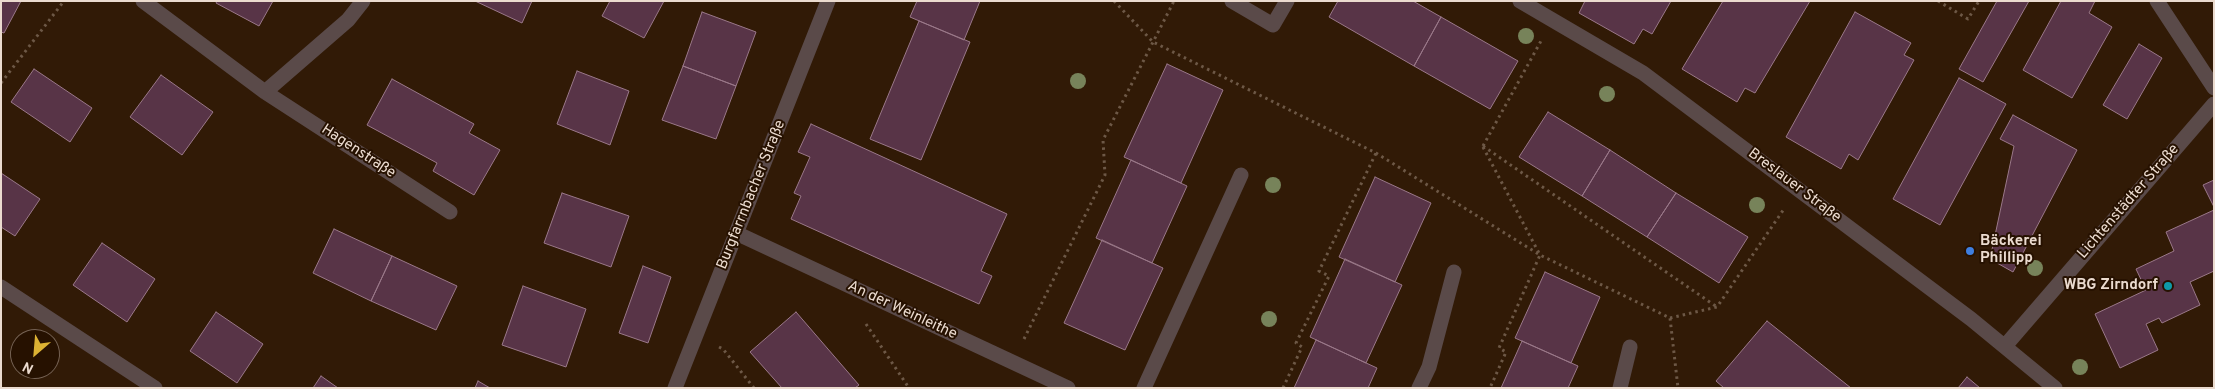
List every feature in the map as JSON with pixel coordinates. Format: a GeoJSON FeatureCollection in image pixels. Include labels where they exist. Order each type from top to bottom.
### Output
{"type":"FeatureCollection","features":[{"type":"Feature","properties":{"kind":"street","name":"Hagenstraße"},"geometry":{"type":"LineString","coordinates":[[143,1],[265,92],[450,212]]}},
{"type":"Feature","properties":{"kind":"street"},"geometry":{"type":"LineString","coordinates":[[265,92],[348,20],[363,1]]}},
{"type":"Feature","properties":{"kind":"street","name":"Burgfarrnbacher Straße"},"geometry":{"type":"LineString","coordinates":[[675,388],[828,1]]}},
{"type":"Feature","properties":{"kind":"street"},"geometry":{"type":"LineString","coordinates":[[1232,1],[1273,25],[1287,1]]}},
{"type":"Feature","properties":{"kind":"street","name":"Breslauer Straße"},"geometry":{"type":"LineString","coordinates":[[1520,1],[1643,73],[2005,346],[2055,388]]}},
{"type":"Feature","properties":{"kind":"street"},"geometry":{"type":"LineString","coordinates":[[2157,1],[2214,88]]}},
{"type":"Feature","properties":{"kind":"street","name":"Lichtenstädter Straße"},"geometry":{"type":"LineString","coordinates":[[2005,346],[2214,104]]}},
{"type":"Feature","properties":{"kind":"street"},"geometry":{"type":"LineString","coordinates":[[1144,388],[1241,175]]}},
{"type":"Feature","properties":{"kind":"street","name":"An der Weinleithe"},"geometry":{"type":"LineString","coordinates":[[736,233],[1068,388]]}},
{"type":"Feature","properties":{"kind":"street"},"geometry":{"type":"LineString","coordinates":[[1419,388],[1429,367],[1454,272]]}},
{"type":"Feature","properties":{"kind":"street"},"geometry":{"type":"LineString","coordinates":[[1,287],[155,388]]}},
{"type":"Feature","properties":{"kind":"street"},"geometry":{"type":"LineString","coordinates":[[1620,388],[1630,347]]}},
{"type":"Feature","properties":{"kind":"path"},"geometry":{"type":"LineString","coordinates":[[1,83],[64,1]]}},
{"type":"Feature","properties":{"kind":"path"},"geometry":{"type":"LineString","coordinates":[[1114,1],[1153,42],[1376,153],[1540,255],[1670,318],[1717,306],[1797,189]]}},
{"type":"Feature","properties":{"kind":"path"},"geometry":{"type":"LineString","coordinates":[[1013,362],[1105,175],[1103,140],[1174,1]]}},
{"type":"Feature","properties":{"kind":"path"},"geometry":{"type":"LineString","coordinates":[[1938,1],[1968,19],[1979,1]]}},
{"type":"Feature","properties":{"kind":"path"},"geometry":{"type":"LineString","coordinates":[[1483,146],[1534,54]]}},
{"type":"Feature","properties":{"kind":"path"},"geometry":{"type":"LineString","coordinates":[[1483,146],[1717,306]]}},
{"type":"Feature","properties":{"kind":"path"},"geometry":{"type":"LineString","coordinates":[[1483,146],[1540,255]]}},
{"type":"Feature","properties":{"kind":"path"},"geometry":{"type":"LineString","coordinates":[[1283,388],[1302,347],[1296,343],[1329,276],[1319,271],[1376,153]]}},
{"type":"Feature","properties":{"kind":"path"},"geometry":{"type":"LineString","coordinates":[[1490,388],[1506,352],[1499,348],[1540,255]]}},
{"type":"Feature","properties":{"kind":"path"},"geometry":{"type":"LineString","coordinates":[[873,297],[863,319],[909,388]]}},
{"type":"Feature","properties":{"kind":"path"},"geometry":{"type":"LineString","coordinates":[[1670,318],[1678,388]]}},
{"type":"Feature","properties":{"kind":"path"},"geometry":{"type":"LineString","coordinates":[[696,336],[723,349],[754,388]]}},
{"type":"Feature","properties":{"kind":"building"},"geometry":{"type":"Polygon","coordinates":[[[1,1],[21,1],[4,33],[1,32],[1,1]]]}},
{"type":"Feature","properties":{"kind":"building"},"geometry":{"type":"Polygon","coordinates":[[[217,1],[273,1],[259,26],[216,3],[217,1]]]}},
{"type":"Feature","properties":{"kind":"building"},"geometry":{"type":"Polygon","coordinates":[[[475,1],[532,1],[522,23],[475,1]]]}},
{"type":"Feature","properties":{"kind":"building"},"geometry":{"type":"Polygon","coordinates":[[[610,1],[664,1],[644,38],[602,16],[610,1]]]}},
{"type":"Feature","properties":{"kind":"building"},"geometry":{"type":"Polygon","coordinates":[[[917,1],[980,1],[964,40],[910,17],[917,1]]]}},
{"type":"Feature","properties":{"kind":"building"},"geometry":{"type":"Polygon","coordinates":[[[1338,1],[1413,1],[1441,17],[1414,66],[1329,17],[1338,1]]]}},
{"type":"Feature","properties":{"kind":"building"},"geometry":{"type":"Polygon","coordinates":[[[1585,1],[1671,1],[1652,34],[1643,29],[1634,44],[1579,13],[1585,1]]]}},
{"type":"Feature","properties":{"kind":"building"},"geometry":{"type":"Polygon","coordinates":[[[1723,1],[1810,1],[1755,93],[1745,88],[1737,102],[1682,69],[1723,1]]]}},
{"type":"Feature","properties":{"kind":"building"},"geometry":{"type":"Polygon","coordinates":[[[1997,1],[2029,1],[1983,82],[1959,69],[1997,1]]]}},
{"type":"Feature","properties":{"kind":"building"},"geometry":{"type":"Polygon","coordinates":[[[2061,1],[2095,1],[2089,13],[2112,27],[2072,98],[2023,70],[2061,1]]]}},
{"type":"Feature","properties":{"kind":"building"},"geometry":{"type":"Polygon","coordinates":[[[702,12],[756,32],[736,86],[683,66],[702,12]]]}},
{"type":"Feature","properties":{"kind":"building"},"geometry":{"type":"Polygon","coordinates":[[[1855,12],[1911,43],[1904,55],[1914,60],[1858,160],[1849,154],[1841,169],[1786,137],[1855,12]]]}},
{"type":"Feature","properties":{"kind":"building"},"geometry":{"type":"Polygon","coordinates":[[[1441,17],[1518,61],[1490,109],[1414,66],[1441,17]]]}},
{"type":"Feature","properties":{"kind":"building"},"geometry":{"type":"Polygon","coordinates":[[[919,21],[970,42],[921,160],[870,139],[919,21]]]}},
{"type":"Feature","properties":{"kind":"building"},"geometry":{"type":"Polygon","coordinates":[[[2139,44],[2162,58],[2127,119],[2103,105],[2139,44]]]}},
{"type":"Feature","properties":{"kind":"building"},"geometry":{"type":"Polygon","coordinates":[[[1167,64],[1223,90],[1181,183],[1124,157],[1167,64]]]}},
{"type":"Feature","properties":{"kind":"building"},"geometry":{"type":"Polygon","coordinates":[[[683,66],[736,86],[716,139],[662,120],[683,66]]]}},
{"type":"Feature","properties":{"kind":"building"},"geometry":{"type":"Polygon","coordinates":[[[34,69],[92,108],[70,142],[11,102],[34,69]]]}},
{"type":"Feature","properties":{"kind":"building"},"geometry":{"type":"Polygon","coordinates":[[[577,71],[629,91],[610,145],[557,124],[577,71]]]}},
{"type":"Feature","properties":{"kind":"building"},"geometry":{"type":"Polygon","coordinates":[[[161,75],[213,112],[182,155],[130,117],[161,75]]]}},
{"type":"Feature","properties":{"kind":"building"},"geometry":{"type":"Polygon","coordinates":[[[1959,78],[2006,104],[1940,225],[1893,199],[1959,78]]]}},
{"type":"Feature","properties":{"kind":"building"},"geometry":{"type":"Polygon","coordinates":[[[392,79],[474,124],[469,133],[500,150],[474,195],[433,171],[437,163],[367,125],[392,79]]]}},
{"type":"Feature","properties":{"kind":"building"},"geometry":{"type":"Polygon","coordinates":[[[1548,112],[1610,150],[1582,196],[1519,157],[1548,112]]]}},
{"type":"Feature","properties":{"kind":"building"},"geometry":{"type":"Polygon","coordinates":[[[2013,115],[2077,150],[2013,272],[1990,259],[2014,146],[2000,139],[2013,115]]]}},
{"type":"Feature","properties":{"kind":"building"},"geometry":{"type":"Polygon","coordinates":[[[811,124],[1007,214],[981,271],[992,276],[979,304],[791,219],[801,196],[794,193],[810,157],[798,152],[811,124]]]}},
{"type":"Feature","properties":{"kind":"building"},"geometry":{"type":"Polygon","coordinates":[[[1610,150],[1676,193],[1647,237],[1582,196],[1610,150]]]}},
{"type":"Feature","properties":{"kind":"building"},"geometry":{"type":"Polygon","coordinates":[[[1131,160],[1187,186],[1152,263],[1096,238],[1131,160]]]}},
{"type":"Feature","properties":{"kind":"building"},"geometry":{"type":"Polygon","coordinates":[[[1,173],[40,199],[15,236],[1,227],[1,173]]]}},
{"type":"Feature","properties":{"kind":"building"},"geometry":{"type":"Polygon","coordinates":[[[1375,177],[1431,203],[1395,282],[1339,257],[1375,177]]]}},
{"type":"Feature","properties":{"kind":"building"},"geometry":{"type":"Polygon","coordinates":[[[2214,180],[2214,207],[2203,185],[2214,180]]]}},
{"type":"Feature","properties":{"kind":"building"},"geometry":{"type":"Polygon","coordinates":[[[562,193],[629,216],[611,267],[544,243],[562,193]]]}},
{"type":"Feature","properties":{"kind":"building"},"geometry":{"type":"Polygon","coordinates":[[[1676,193],[1748,237],[1719,283],[1647,237],[1676,193]]]}},
{"type":"Feature","properties":{"kind":"building","name":"WBG Zirndorf"},"geometry":{"type":"Polygon","coordinates":[[[2214,210],[2214,271],[2190,282],[2200,305],[2162,323],[2159,318],[2146,324],[2158,350],[2120,368],[2095,314],[2146,290],[2136,269],[2174,251],[2166,232],[2214,210]]]}},
{"type":"Feature","properties":{"kind":"building"},"geometry":{"type":"Polygon","coordinates":[[[334,229],[392,256],[371,301],[313,273],[334,229]]]}},
{"type":"Feature","properties":{"kind":"building"},"geometry":{"type":"Polygon","coordinates":[[[1102,240],[1163,268],[1125,350],[1064,323],[1102,240]]]}},
{"type":"Feature","properties":{"kind":"building"},"geometry":{"type":"Polygon","coordinates":[[[102,243],[155,279],[127,322],[73,285],[102,243]]]}},
{"type":"Feature","properties":{"kind":"building"},"geometry":{"type":"Polygon","coordinates":[[[392,256],[457,286],[436,330],[371,301],[392,256]]]}},
{"type":"Feature","properties":{"kind":"building"},"geometry":{"type":"Polygon","coordinates":[[[1345,259],[1402,285],[1366,363],[1310,337],[1345,259]]]}},
{"type":"Feature","properties":{"kind":"building"},"geometry":{"type":"Polygon","coordinates":[[[643,266],[671,277],[648,343],[619,333],[643,266]]]}},
{"type":"Feature","properties":{"kind":"building"},"geometry":{"type":"Polygon","coordinates":[[[1545,272],[1600,297],[1571,363],[1515,338],[1545,272]]]}},
{"type":"Feature","properties":{"kind":"building"},"geometry":{"type":"Polygon","coordinates":[[[523,286],[586,309],[566,367],[502,345],[523,286]]]}},
{"type":"Feature","properties":{"kind":"building"},"geometry":{"type":"Polygon","coordinates":[[[216,312],[263,344],[237,383],[190,351],[216,312]]]}},
{"type":"Feature","properties":{"kind":"building"},"geometry":{"type":"Polygon","coordinates":[[[796,312],[859,385],[855,388],[782,388],[750,352],[796,312]]]}},
{"type":"Feature","properties":{"kind":"building"},"geometry":{"type":"Polygon","coordinates":[[[1767,321],[1851,388],[1724,388],[1716,381],[1767,321]]]}},
{"type":"Feature","properties":{"kind":"building"},"geometry":{"type":"Polygon","coordinates":[[[1316,340],[1377,368],[1368,388],[1294,388],[1316,340]]]}},
{"type":"Feature","properties":{"kind":"building"},"geometry":{"type":"Polygon","coordinates":[[[1522,341],[1578,366],[1568,388],[1501,388],[1522,341]]]}},
{"type":"Feature","properties":{"kind":"building"},"geometry":{"type":"Polygon","coordinates":[[[321,376],[338,388],[313,388],[321,376]]]}},
{"type":"Feature","properties":{"kind":"building"},"geometry":{"type":"Polygon","coordinates":[[[1967,377],[1980,388],[1958,388],[1967,377]]]}},
{"type":"Feature","properties":{"kind":"building"},"geometry":{"type":"Polygon","coordinates":[[[478,381],[490,388],[475,388],[478,381]]]}},
{"type":"Feature","properties":{"kind":"place","name":"Bäckerei Phillipp"},"geometry":{"type":"Point","coordinates":[1970,251]}},
{"type":"Feature","properties":{"kind":"place","name":"WBG Zirndorf"},"geometry":{"type":"Point","coordinates":[2168,286]}}]}
